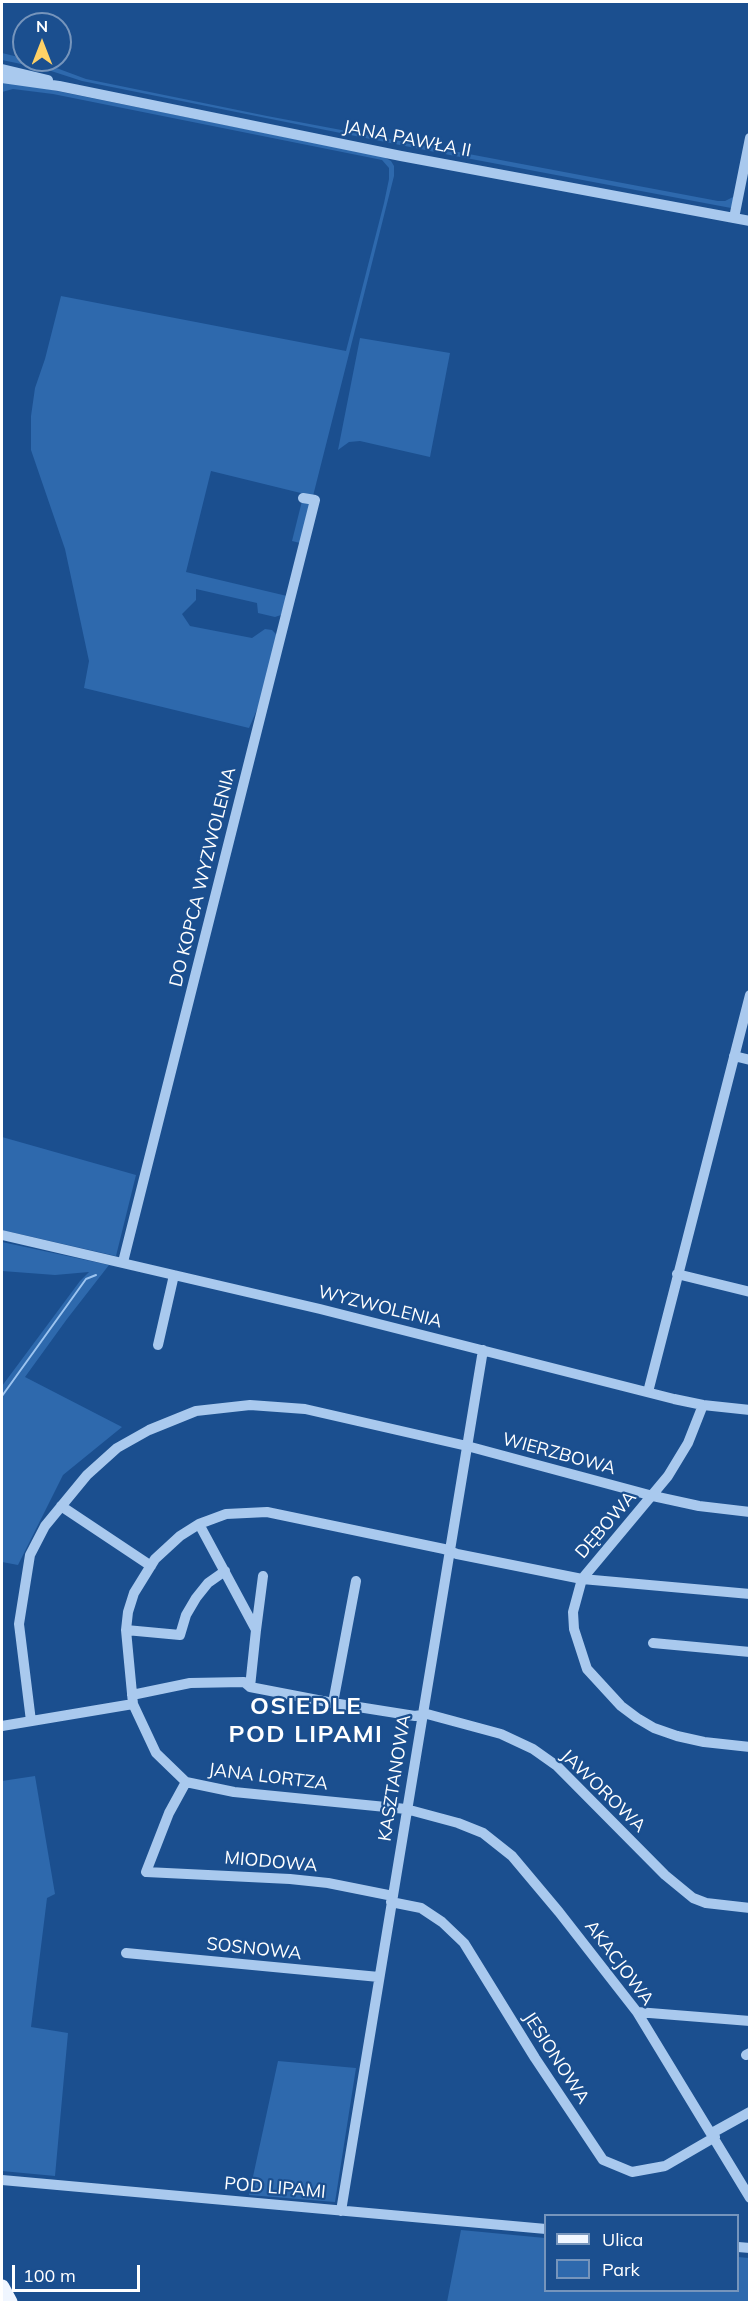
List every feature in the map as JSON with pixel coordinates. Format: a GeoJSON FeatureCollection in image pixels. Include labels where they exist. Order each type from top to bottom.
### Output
{"type":"FeatureCollection","features":[{"type":"Feature","properties":{"kind":"main road"},"geometry":{"type":"LineString","coordinates":[[2,2287],[10,2302]]}},
{"type":"Feature","properties":{"kind":"street","name":"JANA PAWŁA II"},"geometry":{"type":"LineString","coordinates":[[2,69],[37,77],[59,86]]}},
{"type":"Feature","properties":{"kind":"street","name":"JANA PAWŁA II"},"geometry":{"type":"LineString","coordinates":[[2,78],[59,86],[410,157],[750,221]]}},
{"type":"Feature","properties":{"kind":"street"},"geometry":{"type":"LineString","coordinates":[[734,218],[750,138]]}},
{"type":"Feature","properties":{"kind":"street","name":"DO KOPCA WYZWOLENIA"},"geometry":{"type":"LineString","coordinates":[[123,1262],[286,592],[302,550],[309,499]]}},
{"type":"Feature","properties":{"kind":"street"},"geometry":{"type":"LineString","coordinates":[[291,548],[302,550]]}},
{"type":"Feature","properties":{"kind":"street"},"geometry":{"type":"LineString","coordinates":[[648,1392],[750,995]]}},
{"type":"Feature","properties":{"kind":"street"},"geometry":{"type":"LineString","coordinates":[[734,1056],[750,1060]]}},
{"type":"Feature","properties":{"kind":"street","name":"WYZWOLENIA"},"geometry":{"type":"LineString","coordinates":[[2,1235],[123,1262],[703,1405],[750,1410]]}},
{"type":"Feature","properties":{"kind":"street"},"geometry":{"type":"LineString","coordinates":[[677,1274],[750,1292]]}},
{"type":"Feature","properties":{"kind":"street"},"geometry":{"type":"LineString","coordinates":[[158,1345],[174,1275]]}},
{"type":"Feature","properties":{"kind":"street","name":"KASZTANOWA"},"geometry":{"type":"LineString","coordinates":[[341,2211],[483,1350]]}},
{"type":"Feature","properties":{"kind":"street","name":"WIERZBOWA"},"geometry":{"type":"LineString","coordinates":[[31,1721],[19,1624],[30,1555],[45,1526],[87,1475],[117,1448],[149,1430],[196,1411],[250,1405],[305,1409],[467,1446],[653,1496],[699,1506],[750,1512]]}},
{"type":"Feature","properties":{"kind":"street","name":"DĘBOWA"},"geometry":{"type":"LineString","coordinates":[[703,1405],[688,1443],[668,1476],[582,1579],[573,1612],[574,1629],[587,1669],[621,1706],[637,1718],[654,1728],[677,1736],[704,1742],[750,1747]]}},
{"type":"Feature","properties":{"kind":"street"},"geometry":{"type":"LineString","coordinates":[[62,1506],[151,1566]]}},
{"type":"Feature","properties":{"kind":"street","name":"JANA LORTZA"},"geometry":{"type":"LineString","coordinates":[[406,1809],[234,1792],[186,1782],[156,1753],[133,1700],[126,1630],[128,1612],[134,1593],[151,1566],[180,1536],[199,1524],[226,1514],[267,1512],[582,1579],[750,1594]]}},
{"type":"Feature","properties":{"kind":"street"},"geometry":{"type":"LineString","coordinates":[[199,1524],[256,1630]]}},
{"type":"Feature","properties":{"kind":"street"},"geometry":{"type":"LineString","coordinates":[[126,1630],[180,1635],[186,1615],[196,1598],[208,1583],[225,1571]]}},
{"type":"Feature","properties":{"kind":"street"},"geometry":{"type":"LineString","coordinates":[[250,1687],[263,1576]]}},
{"type":"Feature","properties":{"kind":"street"},"geometry":{"type":"LineString","coordinates":[[333,1703],[356,1581]]}},
{"type":"Feature","properties":{"kind":"street"},"geometry":{"type":"LineString","coordinates":[[653,1643],[750,1652]]}},
{"type":"Feature","properties":{"kind":"street","name":"JAWOROWA"},"geometry":{"type":"LineString","coordinates":[[2,1726],[133,1700],[190,1683],[244,1682],[250,1687],[333,1703],[415,1716],[427,1714],[501,1734],[533,1749],[557,1766],[665,1875],[693,1898],[706,1903],[750,1908]]}},
{"type":"Feature","properties":{"kind":"street","name":"MIODOWA"},"geometry":{"type":"LineString","coordinates":[[186,1782],[169,1813],[146,1872],[328,1883],[392,1899]]}},
{"type":"Feature","properties":{"kind":"street","name":"AKACJOWA"},"geometry":{"type":"LineString","coordinates":[[406,1809],[458,1823],[483,1833],[512,1856],[637,2012],[750,2198]]}},
{"type":"Feature","properties":{"kind":"street","name":"JESIONOWA"},"geometry":{"type":"LineString","coordinates":[[392,1899],[421,1908],[442,1922],[464,1943],[534,2058],[603,2160],[632,2172],[665,2166],[750,2112]]}},
{"type":"Feature","properties":{"kind":"street","name":"SOSNOWA"},"geometry":{"type":"LineString","coordinates":[[126,1953],[379,1977]]}},
{"type":"Feature","properties":{"kind":"street"},"geometry":{"type":"LineString","coordinates":[[637,2012],[750,2021]]}},
{"type":"Feature","properties":{"kind":"street","name":"POD LIPAMI"},"geometry":{"type":"LineString","coordinates":[[2,2180],[544,2229]]}},
{"type":"Feature","properties":{"kind":"green space"},"geometry":{"type":"Polygon","coordinates":[[[2,53],[12,55],[12,62],[2,60],[2,53]]]}},
{"type":"Feature","properties":{"kind":"green space"},"geometry":{"type":"Polygon","coordinates":[[[54,72],[67,72],[86,79],[267,116],[718,201],[725,201],[735,196],[731,208],[450,155],[82,81],[54,72]]]}},
{"type":"Feature","properties":{"kind":"green space"},"geometry":{"type":"Polygon","coordinates":[[[2,82],[42,88],[384,157],[394,166],[394,176],[313,496],[211,471],[186,572],[287,596],[281,615],[275,617],[258,613],[257,603],[196,589],[196,600],[182,614],[190,626],[252,638],[265,629],[272,630],[277,636],[259,705],[249,728],[84,688],[89,661],[65,549],[31,450],[31,416],[35,388],[61,296],[346,351],[384,203],[389,168],[382,160],[53,94],[13,89],[2,92],[2,82]]]}},
{"type":"Feature","properties":{"kind":"green space"},"geometry":{"type":"Polygon","coordinates":[[[360,338],[450,353],[430,457],[360,441],[349,442],[338,450],[360,338]]]}},
{"type":"Feature","properties":{"kind":"green space"},"geometry":{"type":"Polygon","coordinates":[[[302,501],[310,502],[300,543],[292,541],[302,501]]]}},
{"type":"Feature","properties":{"kind":"green space"},"geometry":{"type":"Polygon","coordinates":[[[2,1137],[136,1175],[116,1256],[2,1230],[2,1137]]]}},
{"type":"Feature","properties":{"kind":"green space"},"geometry":{"type":"Polygon","coordinates":[[[2,1242],[109,1265],[25,1377],[122,1427],[63,1475],[18,1565],[2,1562],[2,1386],[89,1272],[55,1275],[2,1271],[2,1242]]]}},
{"type":"Feature","properties":{"kind":"green space"},"geometry":{"type":"Polygon","coordinates":[[[35,1776],[55,1894],[47,1898],[31,2027],[68,2033],[55,2176],[2,2171],[2,1781],[35,1776]]]}},
{"type":"Feature","properties":{"kind":"green space"},"geometry":{"type":"Polygon","coordinates":[[[278,2061],[356,2068],[335,2202],[249,2195],[278,2061]]]}},
{"type":"Feature","properties":{"kind":"green space"},"geometry":{"type":"Polygon","coordinates":[[[461,2230],[544,2238],[544,2292],[739,2292],[739,2257],[749,2258],[749,2302],[447,2302],[461,2230]]]}},
{"type":"Feature","properties":{"kind":"waterway"},"geometry":{"type":"LineString","coordinates":[[2,1396],[86,1279],[96,1275]]}},
{"type":"Feature","properties":{"kind":"district","name":"OSIEDLE POD LIPAMI"},"geometry":{"type":"Point","coordinates":[306,1721]}}]}
